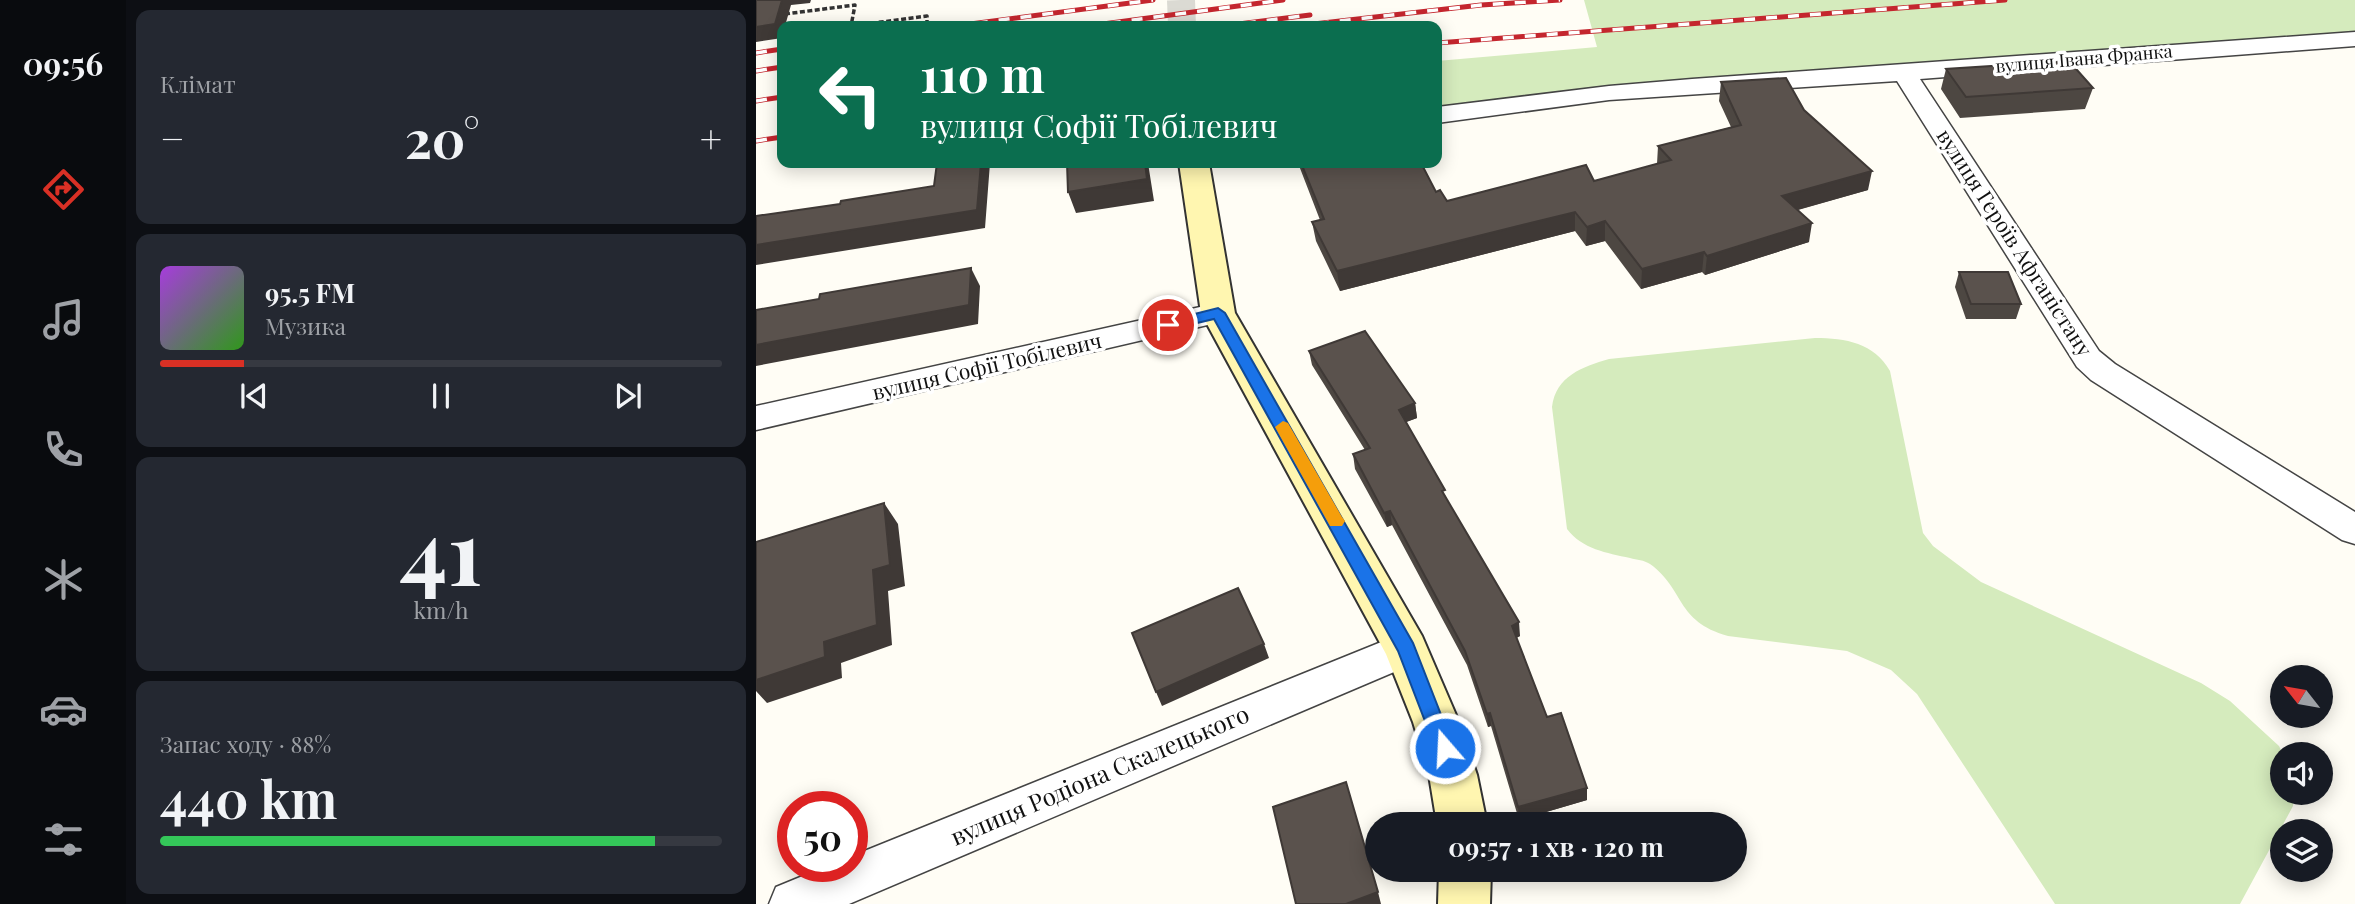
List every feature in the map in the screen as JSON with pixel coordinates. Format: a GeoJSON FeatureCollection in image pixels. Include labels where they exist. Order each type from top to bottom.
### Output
{"type":"FeatureCollection","features":[{"type":"Feature","properties":{"kind":"main road"},"geometry":{"type":"LineString","coordinates":[[1195,168],[1218,313],[1406,649],[1453,775],[1460,812]]}},
{"type":"Feature","properties":{"kind":"main road"},"geometry":{"type":"LineString","coordinates":[[1464,904],[1465,882]]}},
{"type":"Feature","properties":{"kind":"street"},"geometry":{"type":"LineString","coordinates":[[2345,39],[2355,54]]}},
{"type":"Feature","properties":{"kind":"street","name":"вулиця Івана Франка"},"geometry":{"type":"LineString","coordinates":[[1442,115],[1609,93],[2345,39]]}},
{"type":"Feature","properties":{"kind":"street","name":"вулиця Героїв Афганістану"},"geometry":{"type":"LineString","coordinates":[[1904,73],[2088,359],[2103,372],[2355,530]]}},
{"type":"Feature","properties":{"kind":"street","name":"вулиця Софії Тобілевич"},"geometry":{"type":"LineString","coordinates":[[756,418],[1218,313]]}},
{"type":"Feature","properties":{"kind":"street","name":"вулиця Родіона Скалецького"},"geometry":{"type":"LineString","coordinates":[[793,904],[1406,649]]}},
{"type":"Feature","properties":{"kind":"path"},"geometry":{"type":"LineString","coordinates":[[781,15],[855,5],[853,21]]}},
{"type":"Feature","properties":{"kind":"path"},"geometry":{"type":"LineString","coordinates":[[890,21],[928,16],[927,21]]}},
{"type":"Feature","properties":{"kind":"green space"},"geometry":{"type":"Polygon","coordinates":[[[1584,0],[2355,0],[2355,39],[1609,93],[1442,114],[1442,61],[1597,47],[1584,0]]]}},
{"type":"Feature","properties":{"kind":"green space"},"geometry":{"type":"Polygon","coordinates":[[[1815,338],[1848,341],[1876,354],[1890,371],[1923,533],[1933,546],[1981,582],[2201,683],[2230,701],[2275,742],[2270,742],[2270,805],[2293,806],[2286,819],[2270,819],[2270,849],[2240,904],[2055,904],[1917,694],[1891,670],[1847,651],[1728,636],[1711,630],[1689,613],[1670,584],[1650,564],[1596,549],[1573,536],[1567,529],[1552,407],[1554,396],[1572,374],[1609,359],[1815,338]]]}},
{"type":"Feature","properties":{"kind":"building"},"geometry":{"type":"Polygon","coordinates":[[[756,0],[782,0],[775,24],[756,27],[756,0]]]}},
{"type":"Feature","properties":{"kind":"building"},"geometry":{"type":"Polygon","coordinates":[[[2069,61],[2093,88],[1966,97],[1946,69],[2069,61]]]}},
{"type":"Feature","properties":{"kind":"building"},"geometry":{"type":"Polygon","coordinates":[[[1786,78],[1804,110],[1872,171],[1782,196],[1812,223],[1707,256],[1704,252],[1642,269],[1605,221],[1587,227],[1575,212],[1337,271],[1312,222],[1324,219],[1303,168],[1424,168],[1436,192],[1440,190],[1447,201],[1586,165],[1594,181],[1671,160],[1658,146],[1741,125],[1721,82],[1786,78]]]}},
{"type":"Feature","properties":{"kind":"building"},"geometry":{"type":"Polygon","coordinates":[[[936,168],[981,168],[977,210],[756,245],[756,216],[840,204],[841,201],[934,186],[936,168]]]}},
{"type":"Feature","properties":{"kind":"building"},"geometry":{"type":"Polygon","coordinates":[[[1067,168],[1146,168],[1147,179],[1068,192],[1067,168]]]}},
{"type":"Feature","properties":{"kind":"building"},"geometry":{"type":"Polygon","coordinates":[[[971,268],[969,305],[756,345],[756,310],[819,299],[820,294],[971,268]]]}},
{"type":"Feature","properties":{"kind":"building"},"geometry":{"type":"Polygon","coordinates":[[[1959,272],[2008,272],[2021,304],[1971,304],[1959,272]]]}},
{"type":"Feature","properties":{"kind":"building"},"geometry":{"type":"Polygon","coordinates":[[[1365,331],[1415,403],[1399,410],[1445,490],[1442,491],[1519,622],[1512,626],[1547,717],[1561,713],[1587,788],[1518,807],[1490,713],[1487,714],[1465,651],[1390,511],[1384,513],[1353,454],[1370,448],[1309,351],[1365,331]]]}},
{"type":"Feature","properties":{"kind":"building"},"geometry":{"type":"Polygon","coordinates":[[[884,503],[890,565],[873,570],[877,625],[824,642],[825,657],[756,680],[756,542],[884,503]]]}},
{"type":"Feature","properties":{"kind":"building"},"geometry":{"type":"Polygon","coordinates":[[[1238,588],[1264,644],[1156,692],[1132,633],[1238,588]]]}},
{"type":"Feature","properties":{"kind":"building"},"geometry":{"type":"Polygon","coordinates":[[[1346,782],[1365,847],[1365,882],[1375,882],[1378,892],[1346,904],[1296,904],[1273,807],[1346,782]]]}},
{"type":"Feature","properties":{"kind":"tunnel"},"geometry":{"type":"LineString","coordinates":[[1181,0],[1182,21]]}},
{"type":"Feature","properties":{"kind":"railway"},"geometry":{"type":"LineString","coordinates":[[993,21],[1153,0]]}},
{"type":"Feature","properties":{"kind":"railway"},"geometry":{"type":"LineString","coordinates":[[1126,21],[1283,0]]}},
{"type":"Feature","properties":{"kind":"railway"},"geometry":{"type":"LineString","coordinates":[[1340,21],[1481,5],[1560,0]]}},
{"type":"Feature","properties":{"kind":"railway"},"geometry":{"type":"LineString","coordinates":[[1442,43],[2005,0]]}},
{"type":"Feature","properties":{"kind":"railway"},"geometry":{"type":"LineString","coordinates":[[1263,21],[1310,15]]}},
{"type":"Feature","properties":{"kind":"railway"},"geometry":{"type":"LineString","coordinates":[[756,53],[777,50]]}},
{"type":"Feature","properties":{"kind":"railway"},"geometry":{"type":"LineString","coordinates":[[756,71],[777,68]]}},
{"type":"Feature","properties":{"kind":"railway"},"geometry":{"type":"LineString","coordinates":[[756,101],[777,98]]}},
{"type":"Feature","properties":{"kind":"railway"},"geometry":{"type":"LineString","coordinates":[[756,141],[777,138]]}},
{"type":"Feature","properties":{"kind":"slow traffic"},"geometry":{"type":"LineString","coordinates":[[1283,427],[1336,521]]}},
{"type":"Feature","properties":{"kind":"route"},"geometry":{"type":"LineString","coordinates":[[1168,325],[1218,313],[1406,649],[1445,748]]}}]}
